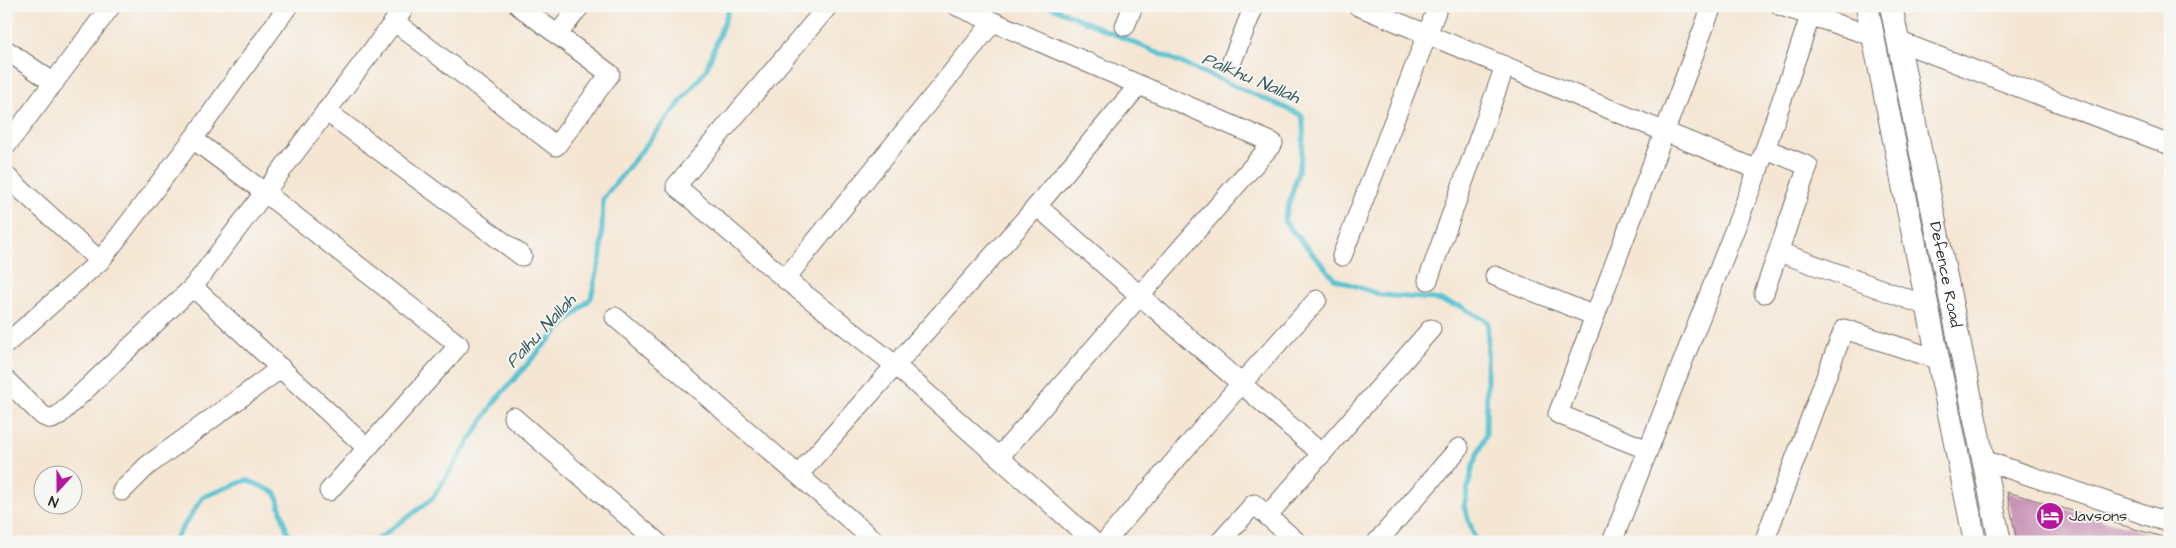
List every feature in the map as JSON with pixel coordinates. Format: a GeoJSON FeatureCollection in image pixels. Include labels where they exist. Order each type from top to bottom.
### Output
{"type":"FeatureCollection","features":[{"type":"Feature","properties":{"kind":"main road","name":"Defence Road"},"geometry":{"type":"LineString","coordinates":[[1891,6],[2000,542]]}},
{"type":"Feature","properties":{"kind":"main road","name":"Defence Road"},"geometry":{"type":"LineString","coordinates":[[1872,7],[1872,36],[1975,542]]}},
{"type":"Feature","properties":{"kind":"main road"},"geometry":{"type":"LineString","coordinates":[[1882,85],[1905,78]]}},
{"type":"Feature","properties":{"kind":"main road"},"geometry":{"type":"LineString","coordinates":[[1927,305],[1951,301]]}},
{"type":"Feature","properties":{"kind":"street"},"geometry":{"type":"LineString","coordinates":[[6,344],[100,261],[193,139],[288,6]]}},
{"type":"Feature","properties":{"kind":"street"},"geometry":{"type":"LineString","coordinates":[[6,380],[43,416],[52,419],[193,287],[406,6]]}},
{"type":"Feature","properties":{"kind":"street"},"geometry":{"type":"LineString","coordinates":[[395,22],[556,146],[610,74],[519,6]]}},
{"type":"Feature","properties":{"kind":"street"},"geometry":{"type":"LineString","coordinates":[[558,35],[580,6]]}},
{"type":"Feature","properties":{"kind":"street"},"geometry":{"type":"LineString","coordinates":[[828,6],[676,186],[785,279],[895,366],[1094,542]]}},
{"type":"Feature","properties":{"kind":"street"},"geometry":{"type":"LineString","coordinates":[[957,6],[1273,143],[999,457]]}},
{"type":"Feature","properties":{"kind":"street"},"geometry":{"type":"LineString","coordinates":[[1125,26],[1133,6]]}},
{"type":"Feature","properties":{"kind":"street"},"geometry":{"type":"LineString","coordinates":[[1232,61],[1254,6]]}},
{"type":"Feature","properties":{"kind":"street"},"geometry":{"type":"LineString","coordinates":[[1358,6],[1758,170]]}},
{"type":"Feature","properties":{"kind":"street"},"geometry":{"type":"LineString","coordinates":[[1342,256],[1438,6]]}},
{"type":"Feature","properties":{"kind":"street"},"geometry":{"type":"LineString","coordinates":[[1648,450],[1558,414],[1712,6]]}},
{"type":"Feature","properties":{"kind":"street"},"geometry":{"type":"LineString","coordinates":[[1781,6],[1872,36]]}},
{"type":"Feature","properties":{"kind":"street"},"geometry":{"type":"LineString","coordinates":[[6,146],[54,83],[104,9]]}},
{"type":"Feature","properties":{"kind":"street"},"geometry":{"type":"LineString","coordinates":[[1612,542],[1766,149],[1810,17]]}},
{"type":"Feature","properties":{"kind":"street"},"geometry":{"type":"LineString","coordinates":[[785,279],[993,22]]}},
{"type":"Feature","properties":{"kind":"street"},"geometry":{"type":"LineString","coordinates":[[1898,41],[2168,140]]}},
{"type":"Feature","properties":{"kind":"street"},"geometry":{"type":"LineString","coordinates":[[6,50],[54,83]]}},
{"type":"Feature","properties":{"kind":"street"},"geometry":{"type":"LineString","coordinates":[[1428,280],[1505,66]]}},
{"type":"Feature","properties":{"kind":"street"},"geometry":{"type":"LineString","coordinates":[[799,474],[1037,206],[1138,86]]}},
{"type":"Feature","properties":{"kind":"street"},"geometry":{"type":"LineString","coordinates":[[326,111],[522,256]]}},
{"type":"Feature","properties":{"kind":"street"},"geometry":{"type":"LineString","coordinates":[[193,139],[264,192],[459,345],[329,491]]}},
{"type":"Feature","properties":{"kind":"street"},"geometry":{"type":"LineString","coordinates":[[1764,293],[1808,166],[1766,149]]}},
{"type":"Feature","properties":{"kind":"street"},"geometry":{"type":"LineString","coordinates":[[6,176],[100,261]]}},
{"type":"Feature","properties":{"kind":"street"},"geometry":{"type":"LineString","coordinates":[[1037,206],[1240,385],[1322,454]]}},
{"type":"Feature","properties":{"kind":"street"},"geometry":{"type":"LineString","coordinates":[[1778,252],[1927,305]]}},
{"type":"Feature","properties":{"kind":"street"},"geometry":{"type":"LineString","coordinates":[[1495,276],[1595,316]]}},
{"type":"Feature","properties":{"kind":"street"},"geometry":{"type":"LineString","coordinates":[[193,287],[367,448]]}},
{"type":"Feature","properties":{"kind":"street"},"geometry":{"type":"LineString","coordinates":[[1105,542],[1240,385],[1317,300]]}},
{"type":"Feature","properties":{"kind":"street"},"geometry":{"type":"LineString","coordinates":[[615,316],[876,542]]}},
{"type":"Feature","properties":{"kind":"street"},"geometry":{"type":"LineString","coordinates":[[1267,516],[1431,329]]}},
{"type":"Feature","properties":{"kind":"street"},"geometry":{"type":"LineString","coordinates":[[1764,542],[1844,329],[1937,359]]}},
{"type":"Feature","properties":{"kind":"street"},"geometry":{"type":"LineString","coordinates":[[122,491],[147,466],[281,368]]}},
{"type":"Feature","properties":{"kind":"street"},"geometry":{"type":"LineString","coordinates":[[513,416],[657,542]]}},
{"type":"Feature","properties":{"kind":"street"},"geometry":{"type":"LineString","coordinates":[[1377,542],[1459,448]]}},
{"type":"Feature","properties":{"kind":"street"},"geometry":{"type":"LineString","coordinates":[[1984,460],[2170,523]]}},
{"type":"Feature","properties":{"kind":"street"},"geometry":{"type":"LineString","coordinates":[[1220,542],[1254,504],[1297,542]]}},
{"type":"Feature","properties":{"kind":"building","name":"Javsons"},"geometry":{"type":"Polygon","coordinates":[[[2007,492],[2166,538],[2166,542],[2017,542],[2007,492]]]}},
{"type":"Feature","properties":{"kind":"waterway","name":"Palhu Nallah"},"geometry":{"type":"LineString","coordinates":[[374,542],[432,499],[495,401],[545,344],[591,298],[601,256],[603,199],[706,70],[730,6]]}},
{"type":"Feature","properties":{"kind":"waterway","name":"Palkhu Nallah"},"geometry":{"type":"LineString","coordinates":[[1049,6],[1302,115],[1303,142],[1301,155],[1284,221],[1335,279],[1381,295],[1434,299],[1462,307],[1488,322],[1486,435],[1473,465],[1464,506],[1476,542]]}},
{"type":"Feature","properties":{"kind":"waterway","name":"Palhu Nallah"},"geometry":{"type":"LineString","coordinates":[[173,542],[203,497],[247,480],[276,493],[287,532],[295,542]]}},
{"type":"Feature","properties":{"kind":"place","name":"Javsons"},"geometry":{"type":"Point","coordinates":[2050,516]}}]}
